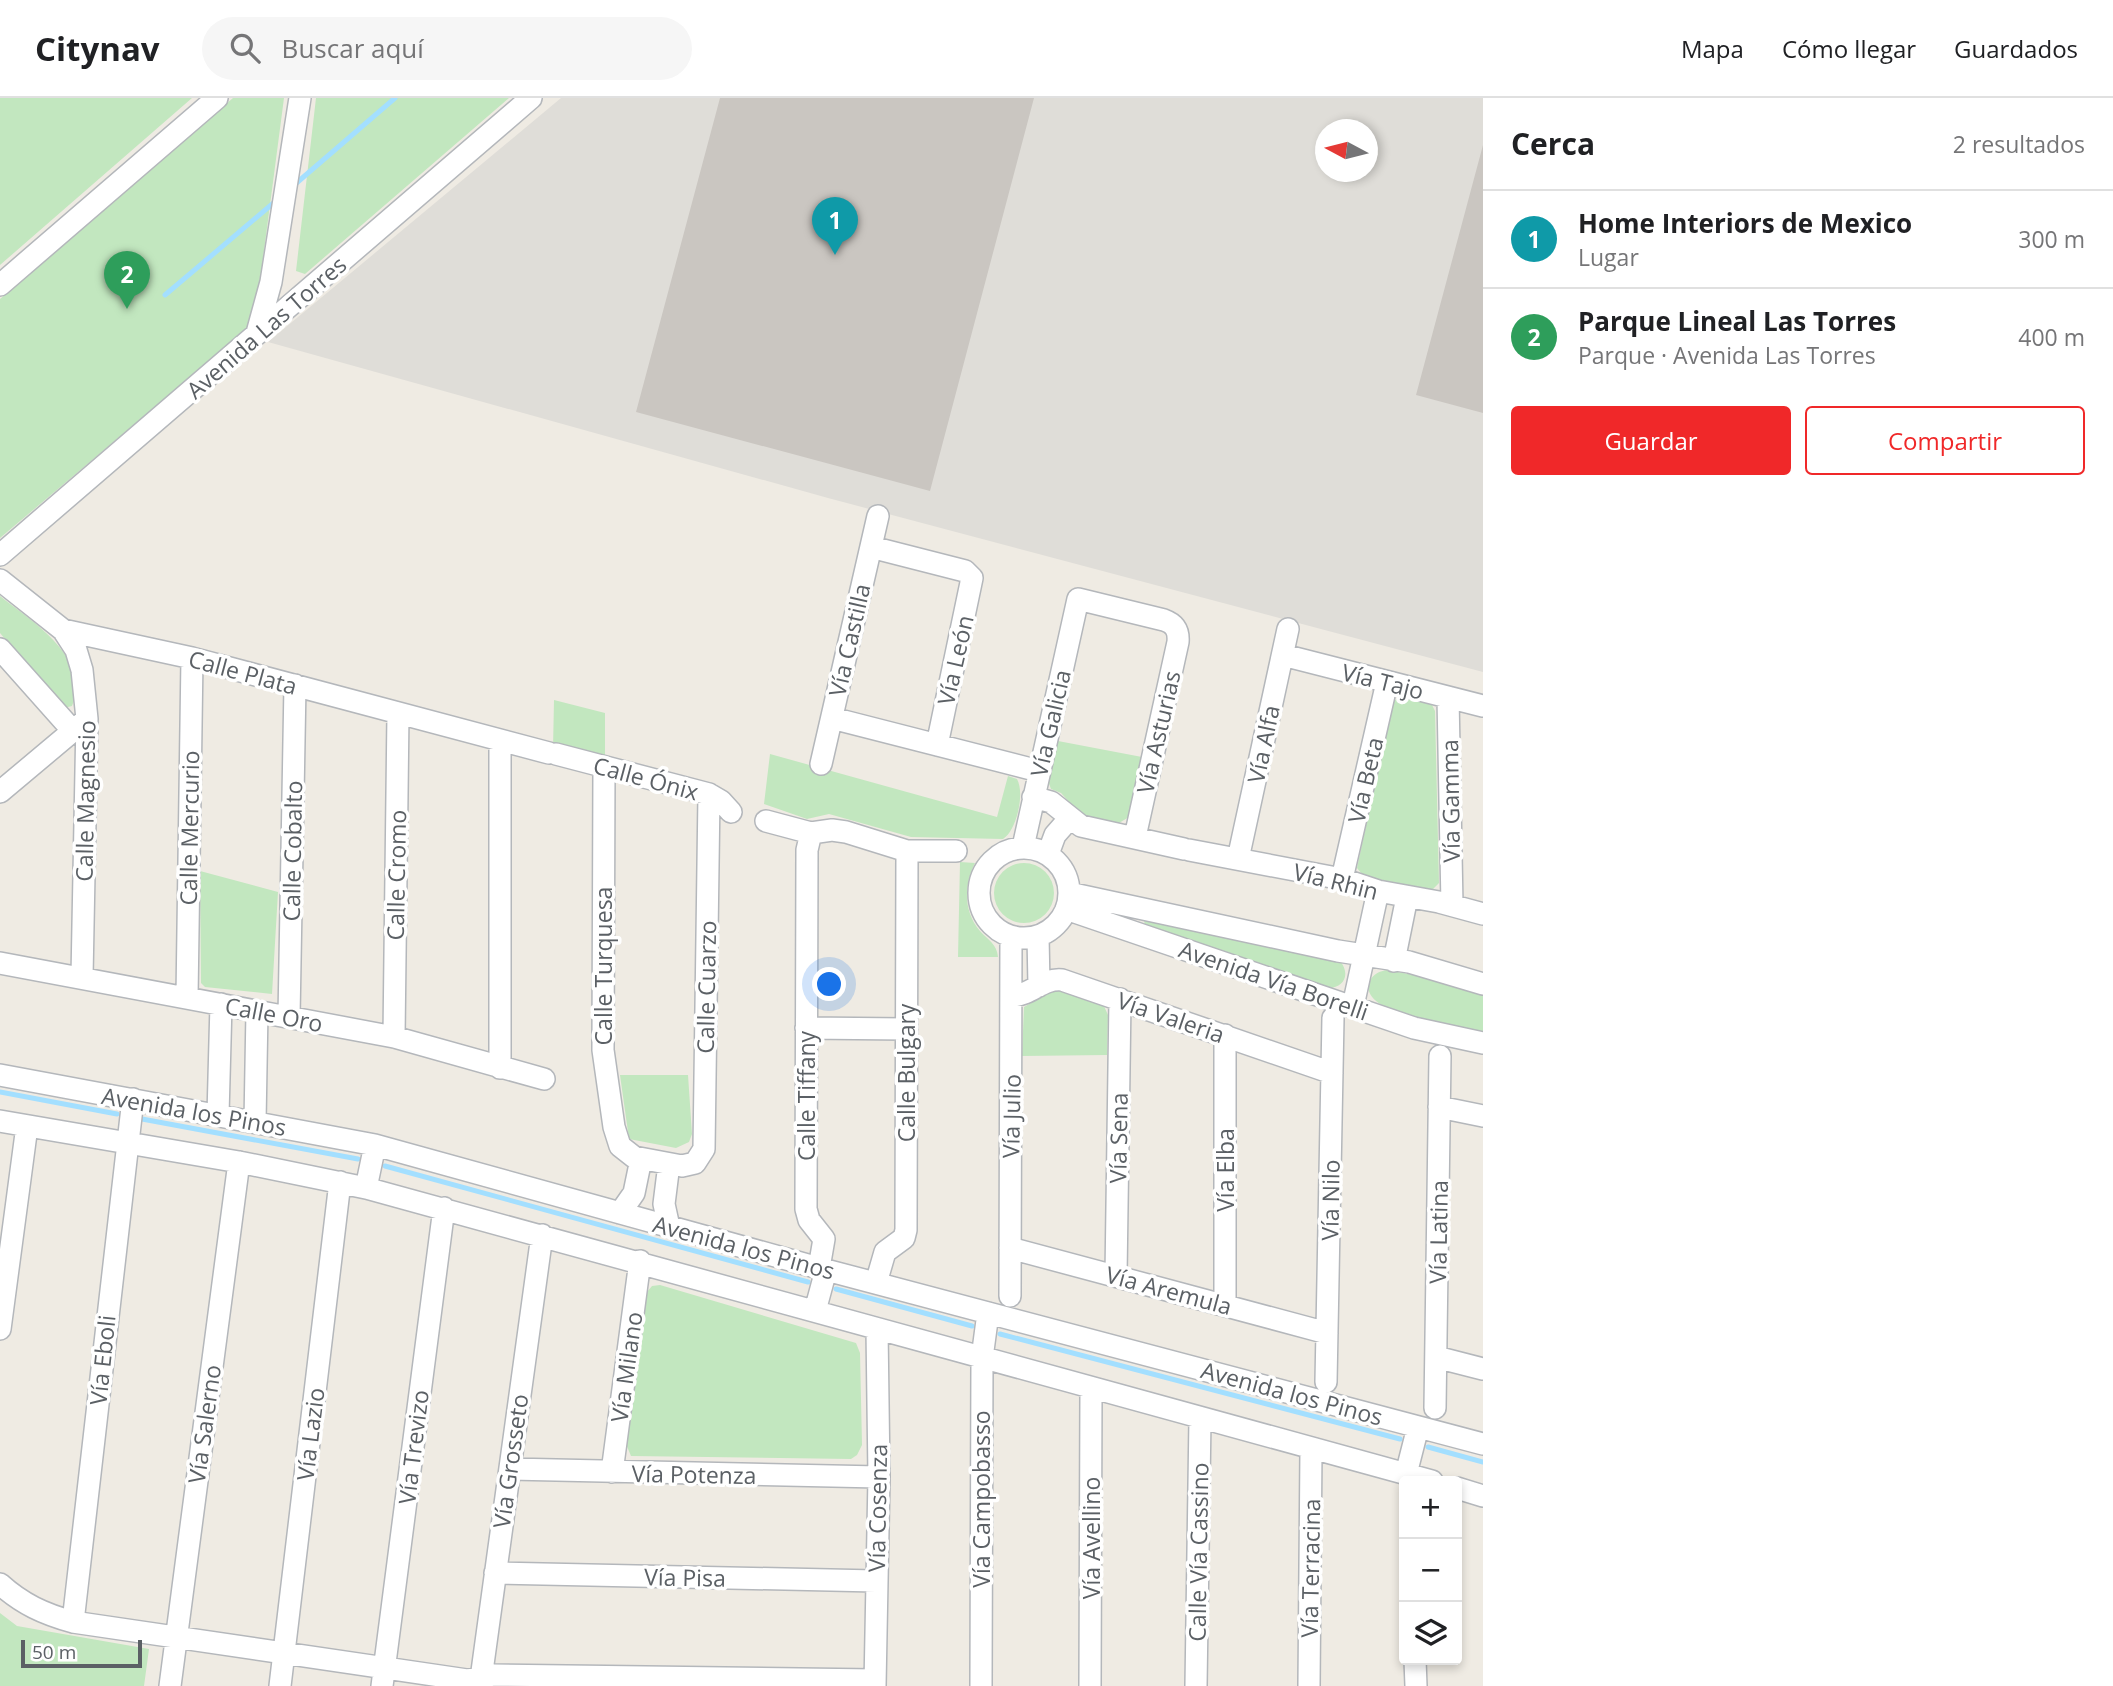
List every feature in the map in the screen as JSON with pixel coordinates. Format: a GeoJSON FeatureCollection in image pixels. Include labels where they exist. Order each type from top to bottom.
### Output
{"type":"FeatureCollection","features":[{"type":"Feature","properties":{"kind":"street"},"geometry":{"type":"LineString","coordinates":[[0,285],[217,98]]}},
{"type":"Feature","properties":{"kind":"street"},"geometry":{"type":"LineString","coordinates":[[257,332],[271,282],[300,98]]}},
{"type":"Feature","properties":{"kind":"street","name":"Avenida Las Torres"},"geometry":{"type":"LineString","coordinates":[[0,555],[531,98]]}},
{"type":"Feature","properties":{"kind":"street"},"geometry":{"type":"LineString","coordinates":[[271,282],[293,303]]}},
{"type":"Feature","properties":{"kind":"street","name":"Vía Castilla"},"geometry":{"type":"LineString","coordinates":[[821,764],[878,516]]}},
{"type":"Feature","properties":{"kind":"street","name":"Vía León"},"geometry":{"type":"LineString","coordinates":[[871,547],[971,575],[972,584],[937,745]]}},
{"type":"Feature","properties":{"kind":"street","name":"Calle Plata"},"geometry":{"type":"LineString","coordinates":[[0,580],[63,630],[192,658],[553,753]]}},
{"type":"Feature","properties":{"kind":"street","name":"Vía Galicia"},"geometry":{"type":"LineString","coordinates":[[1024,847],[1078,599],[1175,626]]}},
{"type":"Feature","properties":{"kind":"street","name":"Vía Asturias"},"geometry":{"type":"LineString","coordinates":[[1135,837],[1178,642],[1175,626]]}},
{"type":"Feature","properties":{"kind":"street","name":"Vía Alfa"},"geometry":{"type":"LineString","coordinates":[[1238,859],[1288,629]]}},
{"type":"Feature","properties":{"kind":"street","name":"Calle Magnesio"},"geometry":{"type":"LineString","coordinates":[[63,630],[76,650],[82,670],[82,977]]}},
{"type":"Feature","properties":{"kind":"street"},"geometry":{"type":"LineString","coordinates":[[0,649],[80,725],[0,792]]}},
{"type":"Feature","properties":{"kind":"street","name":"Vía Tajo"},"geometry":{"type":"LineString","coordinates":[[1283,655],[1483,706]]}},
{"type":"Feature","properties":{"kind":"street","name":"Calle Mercurio"},"geometry":{"type":"LineString","coordinates":[[187,998],[192,658]]}},
{"type":"Feature","properties":{"kind":"street","name":"Vía Beta"},"geometry":{"type":"LineString","coordinates":[[1342,879],[1387,682]]}},
{"type":"Feature","properties":{"kind":"street","name":"Calle Cobalto"},"geometry":{"type":"LineString","coordinates":[[289,1017],[295,685]]}},
{"type":"Feature","properties":{"kind":"street","name":"Vía Gamma"},"geometry":{"type":"LineString","coordinates":[[1448,697],[1452,905]]}},
{"type":"Feature","properties":{"kind":"street","name":"Calle Cromo"},"geometry":{"type":"LineString","coordinates":[[394,1037],[398,713]]}},
{"type":"Feature","properties":{"kind":"street"},"geometry":{"type":"LineString","coordinates":[[832,718],[1039,771]]}},
{"type":"Feature","properties":{"kind":"street"},"geometry":{"type":"LineString","coordinates":[[500,740],[500,1069]]}},
{"type":"Feature","properties":{"kind":"street","name":"Calle Ónix"},"geometry":{"type":"LineString","coordinates":[[553,753],[709,794],[721,801],[731,812]]}},
{"type":"Feature","properties":{"kind":"street","name":"Calle Turquesa"},"geometry":{"type":"LineString","coordinates":[[604,767],[603,1060],[618,1143],[637,1158]]}},
{"type":"Feature","properties":{"kind":"street","name":"Calle Cuarzo"},"geometry":{"type":"LineString","coordinates":[[675,1165],[695,1163],[704,1149],[709,794]]}},
{"type":"Feature","properties":{"kind":"street","name":"Vía Rhin"},"geometry":{"type":"LineString","coordinates":[[1033,797],[1051,802],[1069,819],[1082,826],[1342,879],[1378,891],[1452,905],[1483,914]]}},
{"type":"Feature","properties":{"kind":"street"},"geometry":{"type":"LineString","coordinates":[[1048,854],[1055,835],[1069,819]]}},
{"type":"Feature","properties":{"kind":"street"},"geometry":{"type":"LineString","coordinates":[[765,821],[811,834],[832,830],[846,832],[907,851],[956,851]]}},
{"type":"Feature","properties":{"kind":"street","name":"Calle Tiffany"},"geometry":{"type":"LineString","coordinates":[[811,834],[807,850],[806,1209],[809,1220],[824,1238],[823,1269],[815,1311]]}},
{"type":"Feature","properties":{"kind":"street"},"geometry":{"type":"LineString","coordinates":[[1024,847],[1048,854],[1059,864],[1067,878],[1068,901],[1050,930],[1038,936],[1012,937],[988,920],[981,908],[980,887],[987,867],[997,856],[1024,847]]}},
{"type":"Feature","properties":{"kind":"street","name":"Calle Bulgary"},"geometry":{"type":"LineString","coordinates":[[876,1283],[885,1252],[904,1238],[906,1230],[907,851]]}},
{"type":"Feature","properties":{"kind":"street"},"geometry":{"type":"LineString","coordinates":[[1353,1006],[1378,891]]}},
{"type":"Feature","properties":{"kind":"street"},"geometry":{"type":"LineString","coordinates":[[1394,961],[1407,897]]}},
{"type":"Feature","properties":{"kind":"street","name":"Avenida Vía Borelli"},"geometry":{"type":"LineString","coordinates":[[1068,901],[1115,902],[1394,961],[1483,984]]}},
{"type":"Feature","properties":{"kind":"street","name":"Avenida Vía Borelli"},"geometry":{"type":"LineString","coordinates":[[1068,901],[1110,923],[1414,1028],[1483,1043]]}},
{"type":"Feature","properties":{"kind":"street"},"geometry":{"type":"LineString","coordinates":[[1110,923],[1115,902]]}},
{"type":"Feature","properties":{"kind":"street"},"geometry":{"type":"LineString","coordinates":[[1038,936],[1039,986]]}},
{"type":"Feature","properties":{"kind":"street","name":"Vía Julio"},"geometry":{"type":"LineString","coordinates":[[1010,1296],[1012,937]]}},
{"type":"Feature","properties":{"kind":"street","name":"Calle Oro"},"geometry":{"type":"LineString","coordinates":[[0,963],[394,1037],[500,1069],[544,1079]]}},
{"type":"Feature","properties":{"kind":"street","name":"Vía Valeria"},"geometry":{"type":"LineString","coordinates":[[1012,996],[1028,994],[1050,980],[1062,980],[1332,1073]]}},
{"type":"Feature","properties":{"kind":"street","name":"Vía Sena"},"geometry":{"type":"LineString","coordinates":[[1116,1276],[1120,999]]}},
{"type":"Feature","properties":{"kind":"street"},"geometry":{"type":"LineString","coordinates":[[218,1115],[221,1004]]}},
{"type":"Feature","properties":{"kind":"street"},"geometry":{"type":"LineString","coordinates":[[255,1122],[257,1011]]}},
{"type":"Feature","properties":{"kind":"street","name":"Vía Nilo"},"geometry":{"type":"LineString","coordinates":[[1326,1382],[1333,1018]]}},
{"type":"Feature","properties":{"kind":"street"},"geometry":{"type":"LineString","coordinates":[[806,1028],[906,1029]]}},
{"type":"Feature","properties":{"kind":"street","name":"Vía Elba"},"geometry":{"type":"LineString","coordinates":[[1225,1035],[1225,1305]]}},
{"type":"Feature","properties":{"kind":"street","name":"Vía Latina"},"geometry":{"type":"LineString","coordinates":[[1435,1408],[1440,1056]]}},
{"type":"Feature","properties":{"kind":"street","name":"Avenida los Pinos"},"geometry":{"type":"LineString","coordinates":[[0,1075],[375,1145],[823,1269],[1483,1444]]}},
{"type":"Feature","properties":{"kind":"street","name":"Vía Eboli"},"geometry":{"type":"LineString","coordinates":[[73,1622],[133,1099]]}},
{"type":"Feature","properties":{"kind":"street"},"geometry":{"type":"LineString","coordinates":[[1439,1107],[1483,1116]]}},
{"type":"Feature","properties":{"kind":"street","name":"Avenida los Pinos"},"geometry":{"type":"LineString","coordinates":[[0,1121],[239,1162],[366,1188],[640,1261],[1410,1476]]}},
{"type":"Feature","properties":{"kind":"street"},"geometry":{"type":"LineString","coordinates":[[0,1329],[27,1126]]}},
{"type":"Feature","properties":{"kind":"street"},"geometry":{"type":"LineString","coordinates":[[366,1188],[375,1145]]}},
{"type":"Feature","properties":{"kind":"street"},"geometry":{"type":"LineString","coordinates":[[620,1213],[632,1200],[637,1158],[675,1165],[664,1204],[669,1227]]}},
{"type":"Feature","properties":{"kind":"street","name":"Vía Salerno"},"geometry":{"type":"LineString","coordinates":[[170,1686],[239,1162]]}},
{"type":"Feature","properties":{"kind":"street","name":"Vía Lazio"},"geometry":{"type":"LineString","coordinates":[[280,1686],[340,1182]]}},
{"type":"Feature","properties":{"kind":"street","name":"Vía Trevizo"},"geometry":{"type":"LineString","coordinates":[[384,1677],[444,1208]]}},
{"type":"Feature","properties":{"kind":"street","name":"Vía Grosseto"},"geometry":{"type":"LineString","coordinates":[[480,1682],[542,1236]]}},
{"type":"Feature","properties":{"kind":"street","name":"Vía Aremula"},"geometry":{"type":"LineString","coordinates":[[1010,1248],[1327,1333]]}},
{"type":"Feature","properties":{"kind":"street","name":"Vía Milano"},"geometry":{"type":"LineString","coordinates":[[612,1472],[640,1261]]}},
{"type":"Feature","properties":{"kind":"street","name":"Vía Campobasso"},"geometry":{"type":"LineString","coordinates":[[981,1686],[982,1358],[988,1312]]}},
{"type":"Feature","properties":{"kind":"street","name":"Vía Cosenza"},"geometry":{"type":"LineString","coordinates":[[874,1683],[879,1477],[877,1329]]}},
{"type":"Feature","properties":{"kind":"street"},"geometry":{"type":"LineString","coordinates":[[1436,1357],[1483,1369]]}},
{"type":"Feature","properties":{"kind":"street","name":"Vía Avellino"},"geometry":{"type":"LineString","coordinates":[[1090,1686],[1091,1389]]}},
{"type":"Feature","properties":{"kind":"street","name":"Calle Vía Cassino"},"geometry":{"type":"LineString","coordinates":[[1196,1686],[1200,1418]]}},
{"type":"Feature","properties":{"kind":"street"},"geometry":{"type":"LineString","coordinates":[[1417,1476],[1418,1427]]}},
{"type":"Feature","properties":{"kind":"street","name":"Vía Terracina"},"geometry":{"type":"LineString","coordinates":[[1309,1686],[1311,1449]]}},
{"type":"Feature","properties":{"kind":"street","name":"Vía Potenza"},"geometry":{"type":"LineString","coordinates":[[510,1469],[879,1477]]}},
{"type":"Feature","properties":{"kind":"street"},"geometry":{"type":"LineString","coordinates":[[1462,1490],[1483,1496]]}},
{"type":"Feature","properties":{"kind":"street","name":"Vía Pisa"},"geometry":{"type":"LineString","coordinates":[[495,1573],[876,1581]]}},
{"type":"Feature","properties":{"kind":"street"},"geometry":{"type":"LineString","coordinates":[[0,1584],[22,1602],[45,1614],[73,1622],[285,1654],[384,1677],[467,1679],[480,1682],[874,1683]]}},
{"type":"Feature","properties":{"kind":"street"},"geometry":{"type":"LineString","coordinates":[[1415,1665],[1416,1686]]}},
{"type":"Feature","properties":{"kind":"shaded area"},"geometry":{"type":"Polygon","coordinates":[[[561,98],[1483,98],[1483,672],[828,498],[268,342],[561,98]]]}},
{"type":"Feature","properties":{"kind":"green space"},"geometry":{"type":"Polygon","coordinates":[[[0,98],[192,98],[0,265],[0,98]]]}},
{"type":"Feature","properties":{"kind":"green space"},"geometry":{"type":"Polygon","coordinates":[[[233,98],[284,98],[259,289],[247,329],[0,538],[0,299],[233,98]]]}},
{"type":"Feature","properties":{"kind":"green space"},"geometry":{"type":"Polygon","coordinates":[[[316,98],[509,98],[305,274],[296,271],[316,98]]]}},
{"type":"Feature","properties":{"kind":"green space"},"geometry":{"type":"Polygon","coordinates":[[[0,596],[42,629],[66,656],[74,672],[76,688],[72,706],[64,708],[0,633],[0,596]]]}},
{"type":"Feature","properties":{"kind":"green space"},"geometry":{"type":"Polygon","coordinates":[[[1402,696],[1431,703],[1435,711],[1439,883],[1432,890],[1366,879],[1357,868],[1392,702],[1402,696]]]}},
{"type":"Feature","properties":{"kind":"green space"},"geometry":{"type":"Polygon","coordinates":[[[554,700],[605,713],[605,757],[553,749],[554,700]]]}},
{"type":"Feature","properties":{"kind":"green space"},"geometry":{"type":"Polygon","coordinates":[[[1058,741],[1142,757],[1129,817],[1119,823],[1081,815],[1061,793],[1051,789],[1048,781],[1058,741]]]}},
{"type":"Feature","properties":{"kind":"green space"},"geometry":{"type":"Polygon","coordinates":[[[770,754],[997,817],[1008,776],[1017,779],[1019,785],[1020,802],[1016,820],[1003,839],[911,837],[829,814],[807,819],[764,804],[770,754]]]}},
{"type":"Feature","properties":{"kind":"green space"},"geometry":{"type":"Polygon","coordinates":[[[960,862],[975,863],[967,889],[970,915],[980,931],[994,945],[998,957],[958,957],[960,862]]]}},
{"type":"Feature","properties":{"kind":"green space"},"geometry":{"type":"Polygon","coordinates":[[[1024,863],[1041,868],[1049,876],[1054,893],[1049,910],[1041,918],[1024,923],[1007,918],[999,910],[994,893],[999,876],[1007,868],[1024,863]]]}},
{"type":"Feature","properties":{"kind":"green space"},"geometry":{"type":"Polygon","coordinates":[[[200,871],[278,892],[272,994],[205,987],[201,983],[200,871]]]}},
{"type":"Feature","properties":{"kind":"green space"},"geometry":{"type":"Polygon","coordinates":[[[1144,920],[1340,961],[1345,971],[1344,980],[1338,986],[1327,988],[1145,926],[1144,920]]]}},
{"type":"Feature","properties":{"kind":"green space"},"geometry":{"type":"Polygon","coordinates":[[[1387,970],[1435,979],[1483,993],[1483,1034],[1413,1018],[1378,1002],[1369,993],[1370,981],[1377,973],[1387,970]]]}},
{"type":"Feature","properties":{"kind":"green space"},"geometry":{"type":"Polygon","coordinates":[[[1061,990],[1103,1004],[1108,1015],[1107,1055],[1022,1056],[1024,1007],[1052,991],[1061,990]]]}},
{"type":"Feature","properties":{"kind":"green space"},"geometry":{"type":"Polygon","coordinates":[[[620,1075],[688,1075],[692,1134],[689,1142],[676,1148],[629,1139],[620,1075]]]}},
{"type":"Feature","properties":{"kind":"green space"},"geometry":{"type":"Polygon","coordinates":[[[660,1285],[856,1343],[860,1353],[862,1445],[857,1455],[851,1459],[631,1456],[626,1444],[647,1292],[652,1286],[660,1285]]]}},
{"type":"Feature","properties":{"kind":"green space"},"geometry":{"type":"Polygon","coordinates":[[[0,1613],[17,1626],[149,1649],[144,1686],[0,1686],[0,1613]]]}},
{"type":"Feature","properties":{"kind":"building"},"geometry":{"type":"Polygon","coordinates":[[[720,98],[1034,98],[930,491],[636,412],[720,98]]]}},
{"type":"Feature","properties":{"kind":"building"},"geometry":{"type":"Polygon","coordinates":[[[1483,145],[1483,413],[1416,395],[1483,145]]]}},
{"type":"Feature","properties":{"kind":"waterway"},"geometry":{"type":"LineString","coordinates":[[293,186],[395,98]]}},
{"type":"Feature","properties":{"kind":"waterway"},"geometry":{"type":"LineString","coordinates":[[165,295],[277,200]]}},
{"type":"Feature","properties":{"kind":"waterway"},"geometry":{"type":"LineString","coordinates":[[0,1092],[117,1114]]}},
{"type":"Feature","properties":{"kind":"waterway"},"geometry":{"type":"LineString","coordinates":[[142,1119],[358,1159]]}},
{"type":"Feature","properties":{"kind":"waterway"},"geometry":{"type":"LineString","coordinates":[[385,1166],[808,1282]]}},
{"type":"Feature","properties":{"kind":"waterway"},"geometry":{"type":"LineString","coordinates":[[836,1289],[972,1326]]}},
{"type":"Feature","properties":{"kind":"waterway"},"geometry":{"type":"LineString","coordinates":[[1000,1334],[1400,1439]]}},
{"type":"Feature","properties":{"kind":"waterway"},"geometry":{"type":"LineString","coordinates":[[1428,1447],[1483,1462]]}},
{"type":"Feature","properties":{"kind":"place","name":"Home Interiors de Mexico"},"geometry":{"type":"Point","coordinates":[835,255]}},
{"type":"Feature","properties":{"kind":"place","name":"Parque Lineal Las Torres"},"geometry":{"type":"Point","coordinates":[127,309]}}]}
